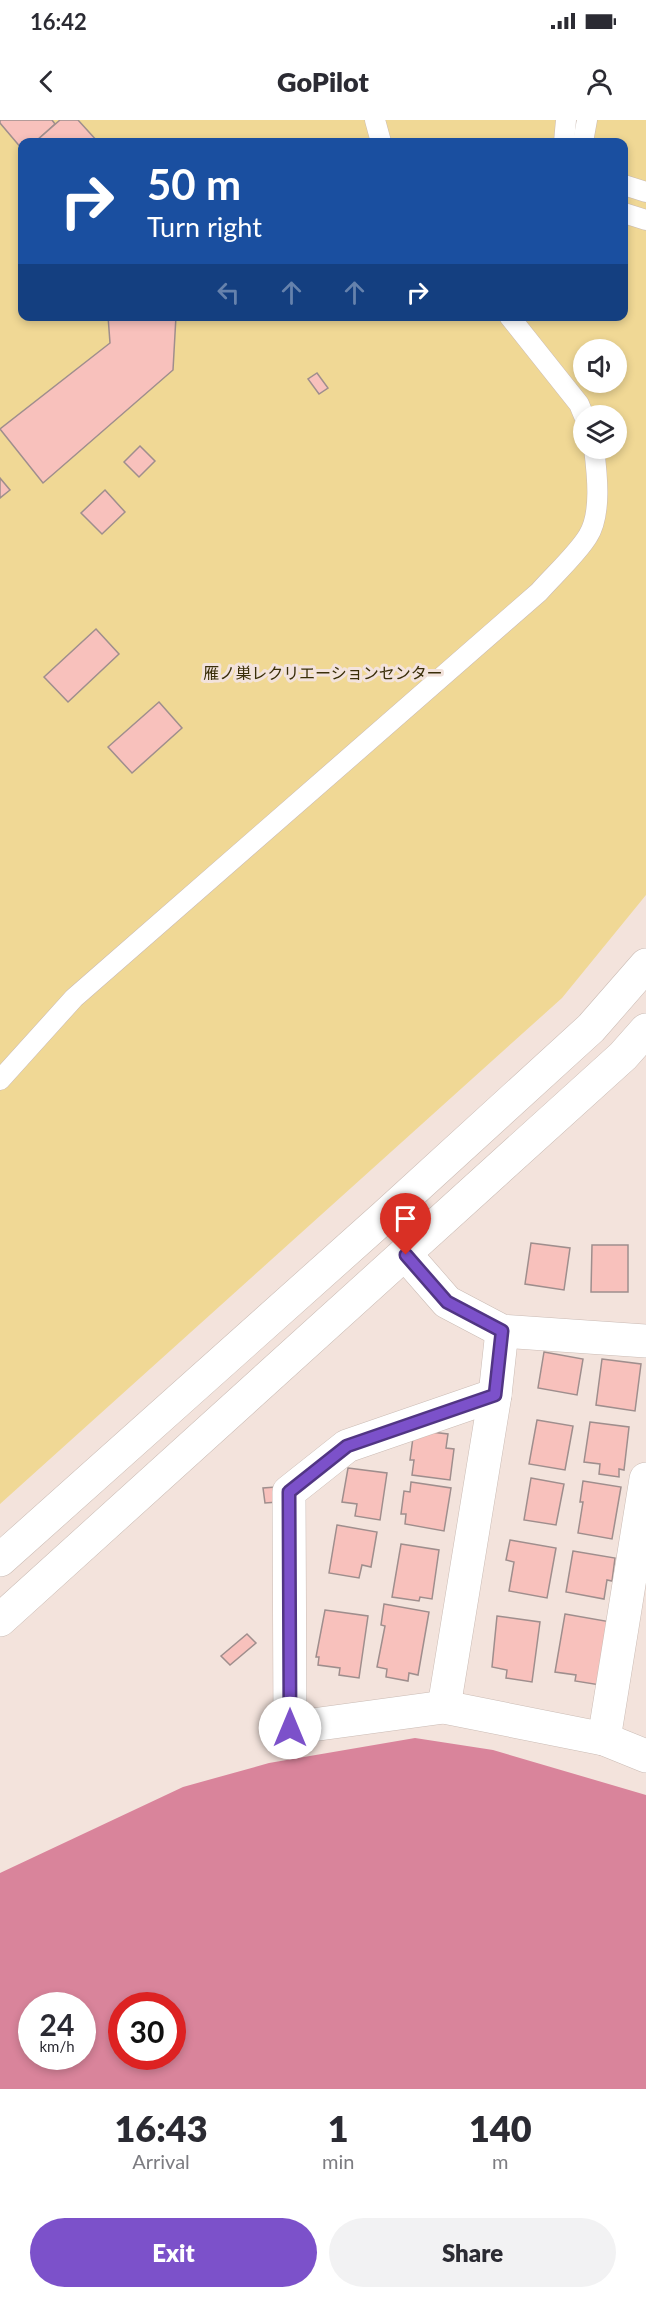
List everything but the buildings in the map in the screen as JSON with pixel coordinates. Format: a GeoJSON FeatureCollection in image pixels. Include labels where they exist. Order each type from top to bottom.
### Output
{"type":"FeatureCollection","features":[{"type":"Feature","properties":{"kind":"street"},"geometry":{"type":"LineString","coordinates":[[0,1560],[583,1035],[646,965]]}},
{"type":"Feature","properties":{"kind":"street"},"geometry":{"type":"LineString","coordinates":[[0,1620],[406,1255],[623,1056],[646,1030]]}},
{"type":"Feature","properties":{"kind":"street"},"geometry":{"type":"LineString","coordinates":[[406,1255],[447,1302],[502,1331],[646,1341]]}},
{"type":"Feature","properties":{"kind":"street"},"geometry":{"type":"LineString","coordinates":[[444,1707],[495,1395],[502,1331]]}},
{"type":"Feature","properties":{"kind":"street"},"geometry":{"type":"LineString","coordinates":[[495,1395],[347,1446],[289,1492],[290,1728],[444,1707],[604,1740],[646,1756]]}},
{"type":"Feature","properties":{"kind":"street"},"geometry":{"type":"LineString","coordinates":[[604,1740],[646,1479]]}},
{"type":"Feature","properties":{"kind":"lane"},"geometry":{"type":"LineString","coordinates":[[375,120],[380,138]]}},
{"type":"Feature","properties":{"kind":"lane"},"geometry":{"type":"LineString","coordinates":[[564,138],[566,120]]}},
{"type":"Feature","properties":{"kind":"lane"},"geometry":{"type":"LineString","coordinates":[[584,138],[587,120]]}},
{"type":"Feature","properties":{"kind":"lane"},"geometry":{"type":"LineString","coordinates":[[628,186],[646,192]]}},
{"type":"Feature","properties":{"kind":"lane"},"geometry":{"type":"LineString","coordinates":[[628,214],[646,220]]}},
{"type":"Feature","properties":{"kind":"lane"},"geometry":{"type":"LineString","coordinates":[[513,321],[579,405]]}},
{"type":"Feature","properties":{"kind":"lane"},"geometry":{"type":"LineString","coordinates":[[0,1080],[74,998],[530,599],[553,576],[589,535],[598,501],[595,459]]}},
{"type":"Feature","properties":{"kind":"green space","name":"雁ノ巣レクリエーションセンター"},"geometry":{"type":"Polygon","coordinates":[[[0,120],[646,120],[646,895],[562,998],[0,1504],[0,120]]]}},
{"type":"Feature","properties":{"kind":"shaded area"},"geometry":{"type":"Polygon","coordinates":[[[415,1738],[493,1750],[646,1795],[646,2089],[0,2089],[0,1873],[183,1787],[269,1763],[415,1738]]]}},
{"type":"Feature","properties":{"kind":"route"},"geometry":{"type":"LineString","coordinates":[[290,1728],[289,1492],[347,1446],[495,1395],[502,1331],[447,1302],[406,1255]]}}]}
